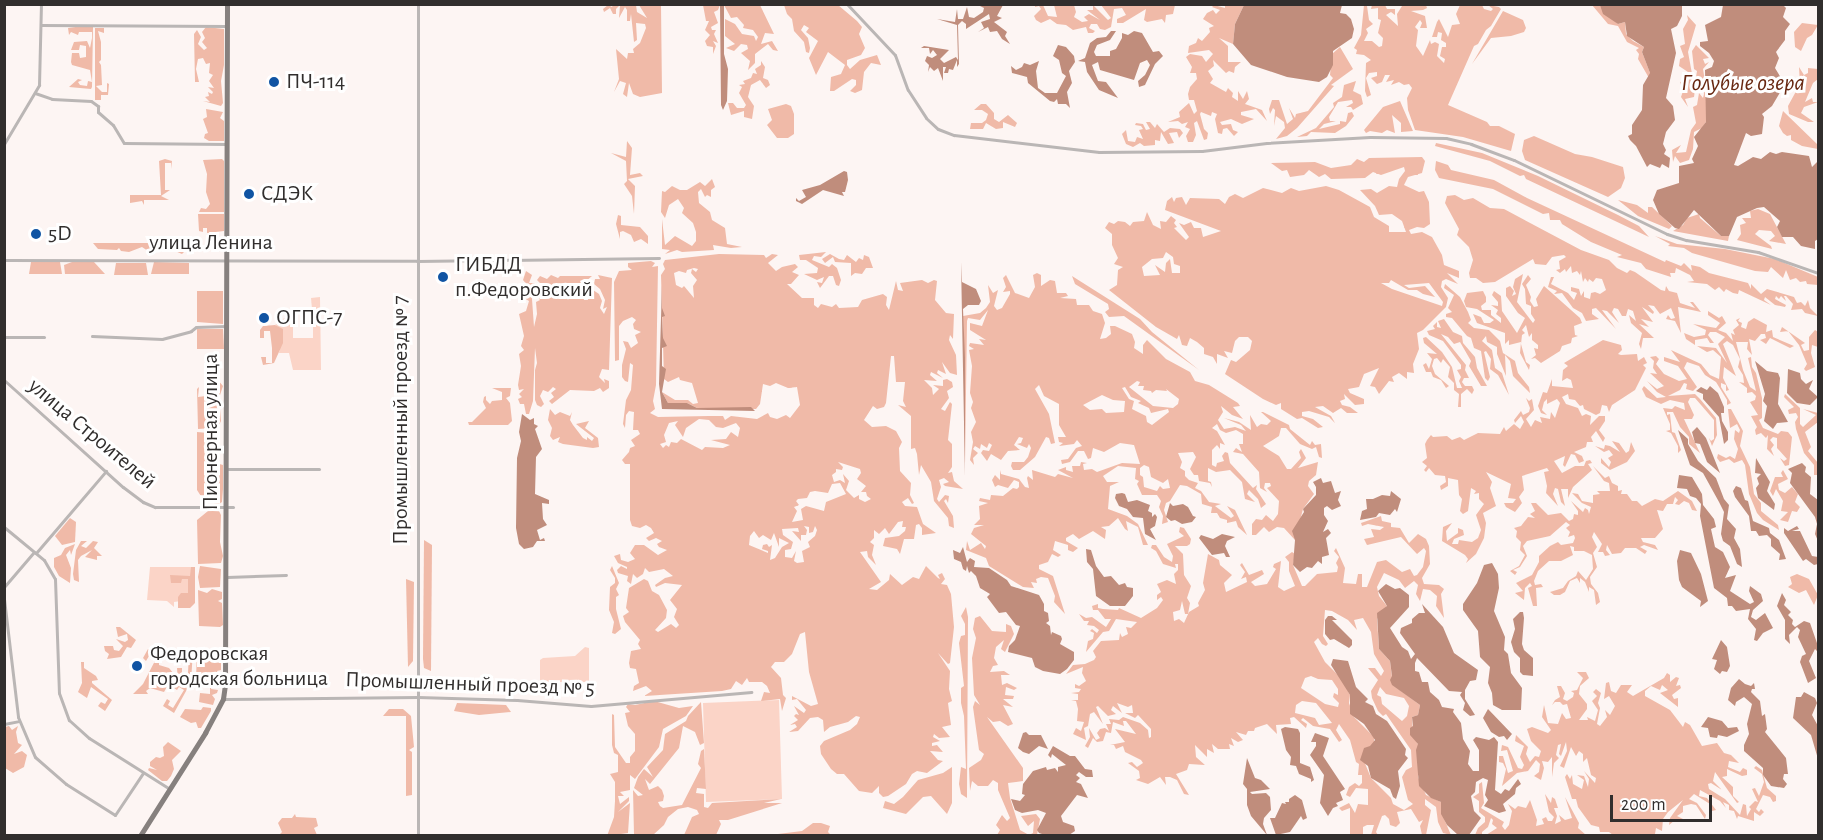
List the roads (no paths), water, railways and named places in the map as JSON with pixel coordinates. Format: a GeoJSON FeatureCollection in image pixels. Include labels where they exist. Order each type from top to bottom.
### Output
{"type":"FeatureCollection","features":[{"type":"Feature","properties":{"kind":"main road","name":"Пионерная улица"},"geometry":{"type":"LineString","coordinates":[[140,836],[223,699],[226,672],[230,507],[227,469],[226,4]]}},
{"type":"Feature","properties":{"kind":"street"},"geometry":{"type":"LineString","coordinates":[[4,144],[35,93],[40,78],[41,4]]}},
{"type":"Feature","properties":{"kind":"street","name":"Промышленный проезд № 7"},"geometry":{"type":"LineString","coordinates":[[418,4],[418,836]]}},
{"type":"Feature","properties":{"kind":"street"},"geometry":{"type":"LineString","coordinates":[[847,4],[895,55],[908,90],[926,118],[938,129],[954,135],[1055,149],[1099,152],[1202,151],[1267,143],[1370,137],[1446,138],[1471,144],[1514,160],[1667,234],[1686,240],[1758,252],[1818,273]]}},
{"type":"Feature","properties":{"kind":"street"},"geometry":{"type":"LineString","coordinates":[[41,25],[226,26]]}},
{"type":"Feature","properties":{"kind":"street"},"geometry":{"type":"LineString","coordinates":[[35,93],[52,99],[91,101],[98,106],[101,116],[116,129],[124,143],[226,144]]}},
{"type":"Feature","properties":{"kind":"street","name":"улица Ленина"},"geometry":{"type":"LineString","coordinates":[[4,260],[417,261],[659,258]]}},
{"type":"Feature","properties":{"kind":"street"},"geometry":{"type":"LineString","coordinates":[[92,336],[162,339],[191,331],[196,327],[227,326]]}},
{"type":"Feature","properties":{"kind":"street"},"geometry":{"type":"LineString","coordinates":[[4,337],[44,338]]}},
{"type":"Feature","properties":{"kind":"street","name":"улица Строителей"},"geometry":{"type":"LineString","coordinates":[[4,380],[137,498],[153,506],[230,507]]}},
{"type":"Feature","properties":{"kind":"street"},"geometry":{"type":"LineString","coordinates":[[227,469],[319,469]]}},
{"type":"Feature","properties":{"kind":"street"},"geometry":{"type":"LineString","coordinates":[[4,587],[106,471]]}},
{"type":"Feature","properties":{"kind":"street"},"geometry":{"type":"LineString","coordinates":[[4,527],[52,571],[56,588],[59,693],[63,711],[74,726],[89,738],[170,789]]}},
{"type":"Feature","properties":{"kind":"street"},"geometry":{"type":"LineString","coordinates":[[227,577],[286,575]]}},
{"type":"Feature","properties":{"kind":"street"},"geometry":{"type":"LineString","coordinates":[[5,602],[19,721],[30,749],[47,769],[115,815],[143,773]]}},
{"type":"Feature","properties":{"kind":"street","name":"Промышленный проезд № 5"},"geometry":{"type":"LineString","coordinates":[[223,699],[418,697],[604,706],[609,702],[752,692]]}},
{"type":"Feature","properties":{"kind":"street"},"geometry":{"type":"LineString","coordinates":[[4,724],[19,721]]}},
{"type":"Feature","properties":{"kind":"water","name":"Голубые озера"},"geometry":{"type":"Polygon","coordinates":[[[1782,4],[1786,8],[1783,17],[1790,24],[1785,31],[1785,40],[1776,52],[1779,58],[1775,68],[1781,78],[1782,89],[1772,106],[1762,114],[1764,117],[1762,134],[1751,136],[1746,133],[1734,165],[1738,166],[1753,157],[1761,159],[1770,152],[1809,156],[1812,167],[1818,161],[1818,239],[1815,241],[1815,249],[1801,246],[1793,237],[1782,237],[1777,227],[1780,221],[1764,207],[1737,217],[1729,236],[1721,236],[1694,210],[1679,229],[1675,228],[1659,214],[1653,200],[1657,190],[1679,183],[1679,166],[1694,163],[1692,159],[1698,146],[1694,137],[1706,122],[1705,70],[1712,67],[1714,61],[1709,53],[1700,46],[1700,42],[1708,41],[1705,25],[1721,17],[1723,5],[1782,4]]]}},
{"type":"Feature","properties":{"kind":"water"},"geometry":{"type":"Polygon","coordinates":[[[720,5],[724,5],[724,54],[728,69],[727,101],[723,110],[721,105],[720,5]]]}},
{"type":"Feature","properties":{"kind":"water"},"geometry":{"type":"Polygon","coordinates":[[[1003,5],[997,16],[1002,18],[994,22],[1007,32],[1005,36],[1010,44],[1002,39],[997,31],[990,32],[988,27],[978,32],[984,28],[981,22],[990,19],[989,14],[966,29],[966,24],[962,21],[958,25],[959,64],[957,67],[957,60],[953,70],[949,69],[948,73],[944,73],[946,67],[943,67],[943,81],[938,68],[934,71],[930,67],[928,72],[929,65],[925,61],[927,56],[932,58],[937,55],[933,50],[930,54],[929,48],[921,48],[924,46],[949,50],[940,59],[944,63],[956,57],[958,60],[957,25],[937,19],[955,22],[957,9],[958,19],[963,19],[967,7],[969,17],[974,18],[983,12],[984,8],[980,6],[1003,5]]]}},
{"type":"Feature","properties":{"kind":"water"},"geometry":{"type":"Polygon","coordinates":[[[1244,5],[1342,5],[1340,13],[1346,14],[1351,19],[1354,29],[1352,38],[1333,51],[1333,65],[1327,77],[1319,82],[1287,77],[1251,65],[1233,44],[1235,24],[1244,5]]]}},
{"type":"Feature","properties":{"kind":"water","name":"Голубые озера"},"geometry":{"type":"Polygon","coordinates":[[[1600,5],[1682,5],[1682,16],[1677,26],[1671,29],[1676,53],[1666,98],[1673,106],[1675,120],[1666,132],[1663,144],[1666,150],[1664,154],[1670,158],[1669,168],[1662,164],[1660,168],[1650,164],[1647,167],[1628,136],[1632,134],[1632,125],[1642,110],[1643,85],[1650,73],[1642,52],[1644,47],[1627,36],[1625,22],[1618,24],[1603,14],[1600,5]]]}},
{"type":"Feature","properties":{"kind":"water"},"geometry":{"type":"Polygon","coordinates":[[[1111,31],[1116,31],[1110,40],[1097,45],[1094,52],[1096,56],[1110,56],[1110,51],[1116,49],[1122,38],[1122,33],[1128,35],[1134,31],[1142,33],[1153,52],[1159,51],[1163,56],[1155,64],[1145,85],[1139,87],[1138,81],[1145,75],[1150,65],[1147,60],[1140,63],[1134,80],[1100,70],[1098,62],[1092,65],[1098,81],[1106,82],[1118,98],[1099,90],[1087,72],[1085,62],[1078,61],[1085,58],[1090,43],[1097,38],[1106,37],[1111,31]]]}},
{"type":"Feature","properties":{"kind":"water"},"geometry":{"type":"Polygon","coordinates":[[[1058,45],[1066,47],[1074,56],[1075,62],[1069,71],[1072,83],[1067,92],[1070,108],[1066,104],[1058,104],[1057,99],[1054,102],[1050,101],[1028,83],[1027,77],[1012,73],[1011,66],[1016,70],[1024,63],[1030,65],[1039,61],[1036,71],[1038,88],[1045,93],[1057,93],[1066,76],[1062,73],[1059,60],[1053,56],[1058,45]]]}},
{"type":"Feature","properties":{"kind":"water"},"geometry":{"type":"Polygon","coordinates":[[[844,171],[847,172],[848,180],[845,192],[842,192],[844,196],[823,190],[802,204],[796,201],[796,198],[799,201],[806,197],[802,190],[820,185],[844,171]]]}},
{"type":"Feature","properties":{"kind":"water"},"geometry":{"type":"Polygon","coordinates":[[[961,262],[962,282],[976,289],[981,301],[979,305],[968,305],[963,309],[965,477],[961,262]]]}},
{"type":"Feature","properties":{"kind":"water"},"geometry":{"type":"Polygon","coordinates":[[[662,285],[662,308],[665,316],[662,317],[663,338],[667,346],[662,348],[662,366],[666,369],[662,392],[668,403],[687,403],[697,408],[751,407],[755,411],[662,409],[659,384],[662,285]]]}},
{"type":"Feature","properties":{"kind":"water"},"geometry":{"type":"Polygon","coordinates":[[[1755,361],[1767,371],[1778,373],[1780,378],[1778,404],[1788,422],[1777,423],[1773,429],[1764,421],[1767,406],[1763,401],[1765,394],[1755,361]]]}},
{"type":"Feature","properties":{"kind":"water"},"geometry":{"type":"Polygon","coordinates":[[[1788,369],[1800,373],[1801,379],[1806,384],[1813,380],[1809,389],[1818,397],[1810,405],[1797,403],[1787,393],[1788,369]]]}},
{"type":"Feature","properties":{"kind":"water"},"geometry":{"type":"Polygon","coordinates":[[[1710,386],[1718,393],[1724,407],[1724,413],[1721,413],[1722,421],[1728,432],[1728,440],[1724,444],[1719,417],[1703,399],[1703,394],[1696,391],[1701,387],[1707,390],[1710,386]]]}},
{"type":"Feature","properties":{"kind":"water"},"geometry":{"type":"Polygon","coordinates":[[[522,414],[530,420],[534,418],[534,424],[538,426],[535,429],[542,449],[536,457],[535,494],[549,500],[549,504],[542,503],[543,519],[547,525],[537,530],[540,540],[544,538],[545,541],[537,541],[533,547],[524,549],[519,544],[516,528],[517,458],[521,441],[519,432],[522,414]]]}},
{"type":"Feature","properties":{"kind":"water"},"geometry":{"type":"Polygon","coordinates":[[[1697,427],[1706,438],[1720,473],[1707,462],[1700,444],[1695,443],[1692,432],[1697,427]]]}},
{"type":"Feature","properties":{"kind":"water"},"geometry":{"type":"Polygon","coordinates":[[[1678,430],[1688,439],[1688,444],[1698,461],[1716,478],[1724,499],[1729,505],[1727,519],[1736,529],[1734,538],[1740,549],[1742,567],[1737,564],[1730,546],[1723,541],[1721,534],[1724,512],[1703,473],[1690,465],[1678,430]]]}},
{"type":"Feature","properties":{"kind":"water"},"geometry":{"type":"Polygon","coordinates":[[[1756,458],[1770,482],[1767,491],[1775,504],[1774,510],[1758,498],[1757,478],[1761,474],[1755,473],[1756,458]]]}},
{"type":"Feature","properties":{"kind":"water"},"geometry":{"type":"Polygon","coordinates":[[[1802,463],[1806,467],[1805,472],[1811,477],[1810,494],[1818,500],[1818,541],[1815,534],[1817,524],[1815,517],[1790,483],[1792,473],[1788,469],[1802,463]]]}},
{"type":"Feature","properties":{"kind":"water"},"geometry":{"type":"Polygon","coordinates":[[[1679,475],[1692,477],[1702,494],[1703,505],[1714,519],[1716,527],[1711,529],[1715,547],[1723,552],[1730,567],[1725,578],[1736,575],[1730,591],[1750,604],[1754,602],[1749,591],[1750,586],[1761,594],[1763,601],[1753,610],[1751,617],[1756,620],[1765,613],[1773,628],[1763,633],[1757,641],[1754,640],[1756,629],[1748,619],[1750,609],[1736,611],[1732,606],[1728,606],[1727,598],[1714,588],[1700,516],[1701,504],[1696,498],[1690,496],[1687,489],[1677,488],[1679,475]]]}},
{"type":"Feature","properties":{"kind":"water"},"geometry":{"type":"Polygon","coordinates":[[[1321,478],[1323,483],[1331,481],[1335,493],[1341,491],[1338,500],[1341,506],[1332,510],[1327,506],[1324,508],[1324,515],[1328,521],[1323,532],[1328,529],[1331,533],[1326,538],[1329,555],[1322,557],[1322,564],[1318,561],[1312,568],[1307,567],[1300,572],[1293,565],[1295,540],[1292,531],[1304,512],[1303,509],[1316,495],[1313,482],[1321,478]]]}},
{"type":"Feature","properties":{"kind":"water"},"geometry":{"type":"Polygon","coordinates":[[[1736,486],[1741,488],[1745,500],[1748,501],[1753,521],[1769,528],[1770,533],[1779,540],[1786,559],[1779,560],[1780,554],[1771,546],[1771,539],[1767,535],[1759,536],[1756,531],[1751,531],[1749,516],[1733,491],[1736,486]]]}},
{"type":"Feature","properties":{"kind":"water"},"geometry":{"type":"Polygon","coordinates":[[[1391,491],[1401,499],[1397,512],[1395,509],[1390,515],[1379,513],[1376,517],[1360,520],[1362,511],[1367,509],[1366,499],[1382,495],[1390,496],[1391,491]]]}},
{"type":"Feature","properties":{"kind":"water"},"geometry":{"type":"Polygon","coordinates":[[[1116,494],[1125,494],[1128,502],[1137,500],[1150,505],[1148,511],[1152,513],[1152,517],[1155,514],[1157,517],[1155,526],[1150,529],[1156,540],[1145,534],[1143,518],[1133,517],[1127,509],[1119,506],[1115,498],[1116,494]]]}},
{"type":"Feature","properties":{"kind":"water"},"geometry":{"type":"Polygon","coordinates":[[[1170,503],[1173,506],[1183,504],[1196,517],[1192,522],[1182,524],[1175,520],[1171,521],[1166,517],[1170,503]]]}},
{"type":"Feature","properties":{"kind":"water"},"geometry":{"type":"Polygon","coordinates":[[[1797,526],[1799,529],[1792,531],[1800,531],[1812,556],[1818,557],[1818,564],[1814,565],[1806,559],[1803,561],[1784,533],[1784,528],[1788,531],[1797,526]]]}},
{"type":"Feature","properties":{"kind":"water"},"geometry":{"type":"Polygon","coordinates":[[[1222,534],[1235,537],[1227,541],[1225,546],[1230,557],[1226,557],[1224,553],[1212,555],[1199,538],[1201,535],[1213,539],[1222,534]]]}},
{"type":"Feature","properties":{"kind":"water"},"geometry":{"type":"Polygon","coordinates":[[[963,547],[967,562],[970,558],[975,561],[974,567],[989,568],[1007,580],[1011,586],[1039,595],[1044,604],[1044,611],[1048,613],[1049,621],[1046,623],[1050,626],[1051,635],[1052,632],[1061,636],[1060,644],[1074,652],[1074,660],[1067,669],[1060,674],[1043,671],[1035,667],[1032,658],[1008,652],[1020,626],[1016,625],[1006,612],[999,613],[987,597],[990,594],[980,588],[976,576],[971,571],[969,573],[967,566],[966,571],[963,569],[961,562],[954,559],[953,550],[960,553],[963,547]]]}},
{"type":"Feature","properties":{"kind":"water"},"geometry":{"type":"Polygon","coordinates":[[[1086,549],[1091,550],[1096,566],[1104,577],[1111,576],[1119,585],[1125,583],[1127,587],[1133,588],[1133,596],[1125,606],[1110,606],[1096,596],[1093,569],[1087,562],[1086,549]]]}},
{"type":"Feature","properties":{"kind":"water"},"geometry":{"type":"Polygon","coordinates":[[[1680,550],[1691,553],[1701,574],[1708,601],[1700,607],[1701,601],[1682,587],[1679,580],[1677,561],[1680,550]]]}},
{"type":"Feature","properties":{"kind":"water"},"geometry":{"type":"Polygon","coordinates":[[[1492,563],[1498,574],[1499,588],[1494,611],[1505,637],[1504,650],[1508,654],[1511,673],[1522,688],[1521,710],[1502,710],[1493,705],[1488,683],[1490,667],[1480,657],[1478,631],[1463,610],[1463,604],[1477,583],[1484,565],[1492,563]]]}},
{"type":"Feature","properties":{"kind":"water"},"geometry":{"type":"Polygon","coordinates":[[[1386,584],[1395,589],[1400,588],[1409,595],[1409,607],[1390,628],[1402,647],[1408,651],[1411,659],[1415,654],[1400,633],[1401,628],[1412,623],[1412,619],[1419,613],[1425,613],[1422,604],[1443,627],[1454,653],[1478,670],[1476,680],[1470,681],[1465,690],[1465,699],[1475,715],[1470,716],[1463,710],[1465,703],[1460,695],[1462,692],[1449,691],[1417,658],[1415,663],[1415,671],[1419,672],[1422,682],[1428,682],[1430,692],[1439,700],[1442,707],[1454,709],[1453,712],[1461,723],[1463,739],[1470,751],[1468,764],[1473,771],[1479,771],[1479,750],[1473,740],[1476,737],[1489,740],[1494,737],[1498,742],[1495,790],[1501,794],[1505,789],[1509,791],[1518,779],[1521,784],[1516,788],[1515,794],[1503,804],[1506,811],[1499,813],[1484,806],[1488,800],[1485,795],[1488,780],[1483,778],[1476,782],[1475,792],[1471,796],[1474,811],[1481,818],[1469,835],[1458,835],[1447,825],[1441,814],[1441,802],[1431,798],[1419,786],[1416,750],[1418,744],[1410,735],[1410,728],[1413,726],[1412,717],[1418,715],[1420,705],[1392,685],[1390,661],[1379,649],[1377,613],[1387,606],[1378,591],[1386,584]]]}},
{"type":"Feature","properties":{"kind":"water"},"geometry":{"type":"Polygon","coordinates":[[[1782,593],[1786,600],[1784,605],[1791,612],[1788,615],[1793,620],[1792,624],[1795,627],[1804,621],[1810,623],[1818,646],[1818,652],[1815,649],[1809,661],[1816,678],[1808,683],[1800,662],[1802,656],[1806,654],[1798,637],[1800,630],[1797,627],[1789,635],[1790,644],[1785,639],[1785,620],[1777,606],[1782,593]]]}},
{"type":"Feature","properties":{"kind":"water"},"geometry":{"type":"Polygon","coordinates":[[[1523,612],[1524,618],[1522,644],[1524,650],[1533,658],[1533,676],[1523,675],[1520,672],[1520,658],[1514,652],[1511,642],[1515,629],[1513,619],[1523,612]]]}},
{"type":"Feature","properties":{"kind":"water"},"geometry":{"type":"Polygon","coordinates":[[[1328,616],[1337,620],[1332,620],[1352,640],[1349,648],[1334,639],[1330,640],[1325,634],[1325,620],[1328,616]]]}},
{"type":"Feature","properties":{"kind":"water"},"geometry":{"type":"Polygon","coordinates":[[[1721,640],[1727,647],[1730,666],[1727,672],[1722,671],[1720,674],[1714,669],[1717,660],[1712,659],[1721,640]]]}},
{"type":"Feature","properties":{"kind":"water"},"geometry":{"type":"Polygon","coordinates":[[[1333,659],[1348,661],[1356,687],[1368,699],[1365,702],[1373,706],[1376,714],[1387,721],[1406,749],[1405,755],[1408,758],[1398,771],[1400,786],[1396,799],[1390,789],[1371,778],[1368,766],[1360,760],[1364,748],[1370,746],[1375,740],[1364,724],[1350,714],[1350,695],[1331,665],[1333,659]]]}},
{"type":"Feature","properties":{"kind":"water"},"geometry":{"type":"Polygon","coordinates":[[[1739,679],[1751,686],[1754,683],[1755,689],[1751,692],[1760,701],[1762,716],[1765,714],[1767,729],[1765,732],[1786,758],[1788,774],[1784,774],[1783,779],[1787,784],[1784,788],[1771,786],[1763,775],[1763,768],[1744,751],[1749,734],[1747,724],[1752,704],[1744,697],[1736,702],[1735,706],[1728,700],[1731,688],[1739,679]]]}},
{"type":"Feature","properties":{"kind":"water"},"geometry":{"type":"Polygon","coordinates":[[[1804,692],[1815,698],[1817,703],[1812,715],[1818,726],[1818,759],[1811,735],[1793,718],[1796,697],[1801,697],[1804,692]]]}},
{"type":"Feature","properties":{"kind":"water"},"geometry":{"type":"Polygon","coordinates":[[[1488,709],[1512,734],[1507,740],[1504,736],[1499,737],[1491,732],[1483,718],[1488,709]]]}},
{"type":"Feature","properties":{"kind":"water"},"geometry":{"type":"Polygon","coordinates":[[[1708,717],[1722,721],[1728,728],[1737,727],[1739,731],[1727,737],[1718,735],[1717,738],[1710,737],[1708,728],[1701,727],[1708,717]]]}},
{"type":"Feature","properties":{"kind":"water"},"geometry":{"type":"Polygon","coordinates":[[[1285,727],[1298,729],[1300,733],[1300,763],[1310,767],[1314,780],[1311,782],[1311,779],[1299,774],[1296,766],[1290,765],[1291,757],[1286,750],[1281,729],[1285,727]]]}},
{"type":"Feature","properties":{"kind":"water"},"geometry":{"type":"Polygon","coordinates":[[[1026,732],[1029,735],[1041,735],[1048,749],[1039,746],[1029,754],[1023,752],[1018,748],[1023,733],[1026,732]]]}},
{"type":"Feature","properties":{"kind":"water"},"geometry":{"type":"Polygon","coordinates":[[[1315,733],[1329,738],[1323,756],[1345,789],[1340,792],[1343,800],[1336,803],[1338,806],[1333,808],[1328,816],[1320,803],[1324,775],[1310,755],[1316,746],[1316,742],[1311,742],[1315,733]]]}},
{"type":"Feature","properties":{"kind":"water"},"geometry":{"type":"Polygon","coordinates":[[[1053,746],[1070,756],[1075,756],[1085,769],[1092,770],[1093,777],[1086,777],[1079,772],[1076,775],[1080,778],[1076,782],[1081,784],[1088,798],[1077,795],[1061,816],[1063,822],[1074,826],[1075,831],[1069,835],[1039,833],[1037,830],[1046,813],[1038,810],[1022,813],[1015,810],[1011,799],[1020,801],[1025,795],[1022,794],[1023,784],[1033,771],[1046,767],[1047,770],[1055,768],[1058,772],[1058,767],[1066,765],[1052,754],[1051,758],[1048,755],[1053,746]]]}},
{"type":"Feature","properties":{"kind":"water"},"geometry":{"type":"Polygon","coordinates":[[[1247,758],[1255,778],[1261,780],[1270,789],[1250,792],[1252,794],[1266,793],[1270,797],[1271,810],[1264,818],[1263,824],[1267,835],[1251,816],[1247,805],[1247,789],[1243,784],[1247,758]]]}},
{"type":"Feature","properties":{"kind":"water"},"geometry":{"type":"Polygon","coordinates":[[[1295,795],[1302,800],[1307,818],[1303,820],[1301,816],[1290,832],[1276,835],[1270,818],[1275,818],[1282,803],[1286,804],[1285,802],[1289,802],[1289,799],[1295,795]]]}},
{"type":"Feature","properties":{"kind":"place","name":"ПЧ-114"},"geometry":{"type":"Point","coordinates":[274,82]}},
{"type":"Feature","properties":{"kind":"place","name":"СДЭК"},"geometry":{"type":"Point","coordinates":[249,194]}},
{"type":"Feature","properties":{"kind":"place","name":"5D"},"geometry":{"type":"Point","coordinates":[36,234]}},
{"type":"Feature","properties":{"kind":"place","name":"ГИБДД п.Федоровский"},"geometry":{"type":"Point","coordinates":[443,277]}},
{"type":"Feature","properties":{"kind":"place","name":"ОГПС-7"},"geometry":{"type":"Point","coordinates":[264,318]}},
{"type":"Feature","properties":{"kind":"place","name":"Федоровская городская больница"},"geometry":{"type":"Point","coordinates":[137,666]}}]}
